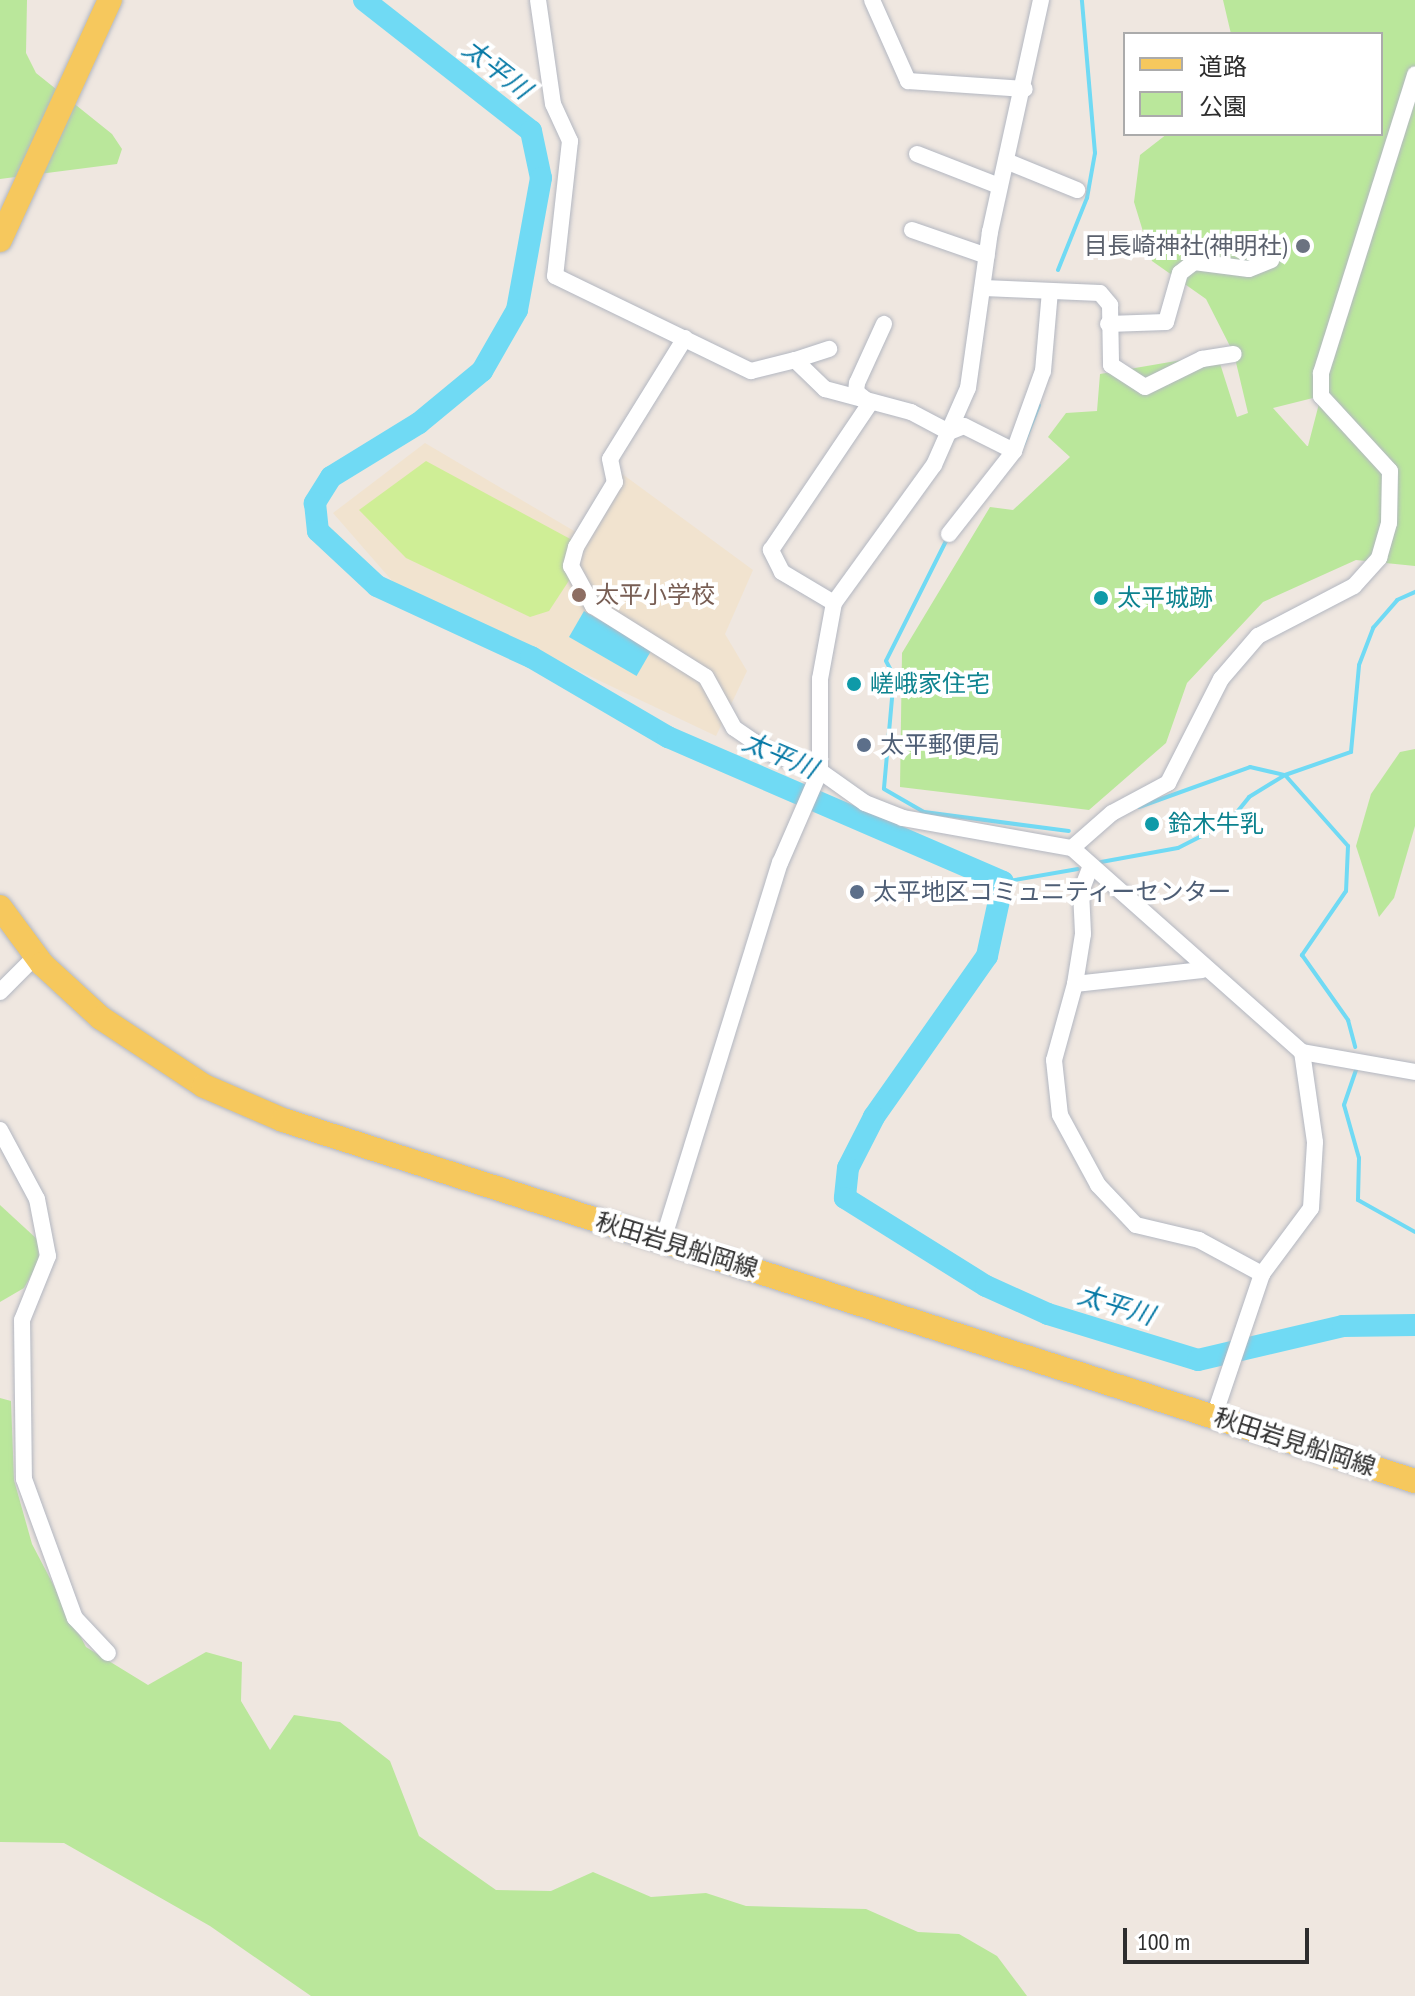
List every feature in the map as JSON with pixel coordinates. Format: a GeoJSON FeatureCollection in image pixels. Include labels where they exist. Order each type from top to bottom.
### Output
{"type":"FeatureCollection","features":[{"type":"Feature","properties":{"kind":"main road"},"geometry":{"type":"LineString","coordinates":[[0,240],[110,0]]}},
{"type":"Feature","properties":{"kind":"main road","name":"秋田岩見船岡線"},"geometry":{"type":"LineString","coordinates":[[0,907],[36,956],[101,1018],[204,1086],[353,1144],[1415,1481]]}},
{"type":"Feature","properties":{"kind":"street"},"geometry":{"type":"LineString","coordinates":[[538,0],[553,104],[570,141],[555,276],[751,371],[829,349]]}},
{"type":"Feature","properties":{"kind":"street"},"geometry":{"type":"LineString","coordinates":[[872,0],[908,81],[1025,89]]}},
{"type":"Feature","properties":{"kind":"street"},"geometry":{"type":"LineString","coordinates":[[663,1240],[794,823],[818,775],[820,679],[834,603],[911,502],[949,432],[976,358],[987,256],[999,186],[1025,89],[1041,0]]}},
{"type":"Feature","properties":{"kind":"street"},"geometry":{"type":"LineString","coordinates":[[1072,848],[1112,813],[1168,783],[1221,679],[1258,636],[1354,586],[1379,558],[1389,523],[1390,471],[1321,396],[1321,373],[1415,74]]}},
{"type":"Feature","properties":{"kind":"street"},"geometry":{"type":"LineString","coordinates":[[917,154],[999,186]]}},
{"type":"Feature","properties":{"kind":"street"},"geometry":{"type":"LineString","coordinates":[[1006,161],[1077,190]]}},
{"type":"Feature","properties":{"kind":"street"},"geometry":{"type":"LineString","coordinates":[[912,230],[987,256]]}},
{"type":"Feature","properties":{"kind":"street"},"geometry":{"type":"LineString","coordinates":[[1108,324],[1166,322],[1180,273],[1194,262],[1249,269],[1271,260]]}},
{"type":"Feature","properties":{"kind":"street"},"geometry":{"type":"LineString","coordinates":[[984,288],[1100,293],[1110,305],[1111,365],[1145,387],[1202,359],[1234,354]]}},
{"type":"Feature","properties":{"kind":"street"},"geometry":{"type":"LineString","coordinates":[[949,534],[1014,451],[1043,371],[1050,291]]}},
{"type":"Feature","properties":{"kind":"street"},"geometry":{"type":"LineString","coordinates":[[870,403],[856,392],[857,383],[884,324]]}},
{"type":"Feature","properties":{"kind":"street"},"geometry":{"type":"LineString","coordinates":[[685,338],[610,459],[615,482],[571,566],[593,606],[706,677],[734,728],[772,754],[903,818],[1072,848],[1202,970],[1302,1052],[1415,1072]]}},
{"type":"Feature","properties":{"kind":"street"},"geometry":{"type":"LineString","coordinates":[[795,360],[825,389],[911,412],[949,432],[964,426],[1014,451]]}},
{"type":"Feature","properties":{"kind":"street"},"geometry":{"type":"LineString","coordinates":[[834,603],[782,572],[771,550],[870,403]]}},
{"type":"Feature","properties":{"kind":"street"},"geometry":{"type":"LineString","coordinates":[[1090,868],[1081,891],[1075,984],[1053,1087],[1060,1115],[1098,1185],[1136,1225],[1199,1240],[1262,1274]]}},
{"type":"Feature","properties":{"kind":"street"},"geometry":{"type":"LineString","coordinates":[[0,992],[36,956]]}},
{"type":"Feature","properties":{"kind":"street"},"geometry":{"type":"LineString","coordinates":[[1075,984],[1202,970]]}},
{"type":"Feature","properties":{"kind":"street"},"geometry":{"type":"LineString","coordinates":[[1214,1416],[1262,1274],[1311,1208],[1315,1142],[1302,1052]]}},
{"type":"Feature","properties":{"kind":"street"},"geometry":{"type":"LineString","coordinates":[[0,1130],[37,1199],[48,1256],[22,1320],[24,1479],[75,1618],[108,1653]]}},
{"type":"Feature","properties":{"kind":"shaded area","name":"太平小学校"},"geometry":{"type":"Polygon","coordinates":[[[425,443],[586,538],[621,473],[753,570],[725,634],[747,671],[716,736],[394,583],[333,513],[425,443]]]}},
{"type":"Feature","properties":{"kind":"green space"},"geometry":{"type":"Polygon","coordinates":[[[0,0],[27,0],[26,53],[36,73],[112,134],[122,149],[117,164],[0,179],[0,0]]]}},
{"type":"Feature","properties":{"kind":"green space"},"geometry":{"type":"Polygon","coordinates":[[[1223,0],[1415,0],[1415,566],[1356,560],[1263,602],[1187,683],[1166,743],[1089,810],[900,787],[902,653],[990,507],[1013,510],[1070,457],[1048,437],[1066,413],[1097,411],[1100,374],[1217,354],[1237,417],[1248,413],[1234,354],[1206,299],[1152,261],[1134,202],[1140,155],[1164,136],[1383,136],[1383,32],[1231,32],[1223,0]],[[1321,396],[1273,408],[1308,446],[1321,396]]]}},
{"type":"Feature","properties":{"kind":"green space"},"geometry":{"type":"Polygon","coordinates":[[[426,461],[574,541],[570,579],[549,611],[530,617],[406,558],[359,510],[426,461]]]}},
{"type":"Feature","properties":{"kind":"green space"},"geometry":{"type":"Polygon","coordinates":[[[1415,749],[1415,826],[1394,898],[1379,917],[1356,846],[1371,794],[1400,752],[1415,749]]]}},
{"type":"Feature","properties":{"kind":"green space"},"geometry":{"type":"Polygon","coordinates":[[[0,1205],[38,1240],[39,1262],[24,1288],[0,1302],[0,1205]]]}},
{"type":"Feature","properties":{"kind":"green space"},"geometry":{"type":"Polygon","coordinates":[[[0,1398],[11,1401],[14,1480],[32,1544],[86,1647],[148,1685],[206,1652],[242,1662],[241,1701],[270,1750],[294,1715],[340,1722],[390,1761],[419,1836],[496,1890],[551,1891],[593,1872],[651,1897],[706,1893],[746,1906],[866,1909],[918,1932],[959,1934],[997,1956],[1027,1996],[311,1996],[210,1926],[64,1843],[0,1842],[0,1398]]]}},
{"type":"Feature","properties":{"kind":"water"},"geometry":{"type":"Polygon","coordinates":[[[584,611],[652,650],[637,676],[569,637],[584,611]]]}},
{"type":"Feature","properties":{"kind":"waterway","name":"太平川"},"geometry":{"type":"LineString","coordinates":[[364,0],[531,131],[541,178],[517,310],[482,371],[419,423],[331,477],[315,503],[318,531],[377,586],[531,657],[668,737],[1003,882],[987,956],[874,1117],[848,1168],[845,1198],[986,1286],[1048,1314],[1198,1360],[1343,1326],[1415,1325]]}},
{"type":"Feature","properties":{"kind":"waterway"},"geometry":{"type":"LineString","coordinates":[[1058,270],[1087,198],[1095,153],[1082,0]]}},
{"type":"Feature","properties":{"kind":"waterway"},"geometry":{"type":"LineString","coordinates":[[1023,445],[1039,405]]}},
{"type":"Feature","properties":{"kind":"waterway"},"geometry":{"type":"LineString","coordinates":[[947,539],[886,661],[894,676],[884,789],[924,812],[1069,831]]}},
{"type":"Feature","properties":{"kind":"waterway"},"geometry":{"type":"LineString","coordinates":[[1101,862],[1178,848],[1229,822],[1249,797],[1285,775],[1351,752],[1359,665],[1373,628],[1397,600],[1415,592]]}},
{"type":"Feature","properties":{"kind":"waterway"},"geometry":{"type":"LineString","coordinates":[[1139,807],[1250,767],[1285,775],[1348,846],[1346,891],[1302,955],[1348,1020],[1355,1047]]}},
{"type":"Feature","properties":{"kind":"waterway"},"geometry":{"type":"LineString","coordinates":[[1003,882],[1078,869]]}},
{"type":"Feature","properties":{"kind":"waterway"},"geometry":{"type":"LineString","coordinates":[[1356,1070],[1344,1105],[1359,1158],[1358,1200],[1415,1232]]}},
{"type":"Feature","properties":{"kind":"place","name":"目長崎神社(神明社)"},"geometry":{"type":"Point","coordinates":[1303,246]}},
{"type":"Feature","properties":{"kind":"place","name":"太平小学校"},"geometry":{"type":"Point","coordinates":[579,595]}},
{"type":"Feature","properties":{"kind":"place","name":"太平城跡"},"geometry":{"type":"Point","coordinates":[1101,598]}},
{"type":"Feature","properties":{"kind":"place","name":"嵯峨家住宅"},"geometry":{"type":"Point","coordinates":[854,684]}},
{"type":"Feature","properties":{"kind":"place","name":"太平郵便局"},"geometry":{"type":"Point","coordinates":[864,745]}},
{"type":"Feature","properties":{"kind":"place","name":"鈴木牛乳"},"geometry":{"type":"Point","coordinates":[1152,824]}},
{"type":"Feature","properties":{"kind":"place","name":"太平地区コミュニティーセンター"},"geometry":{"type":"Point","coordinates":[857,892]}}]}
